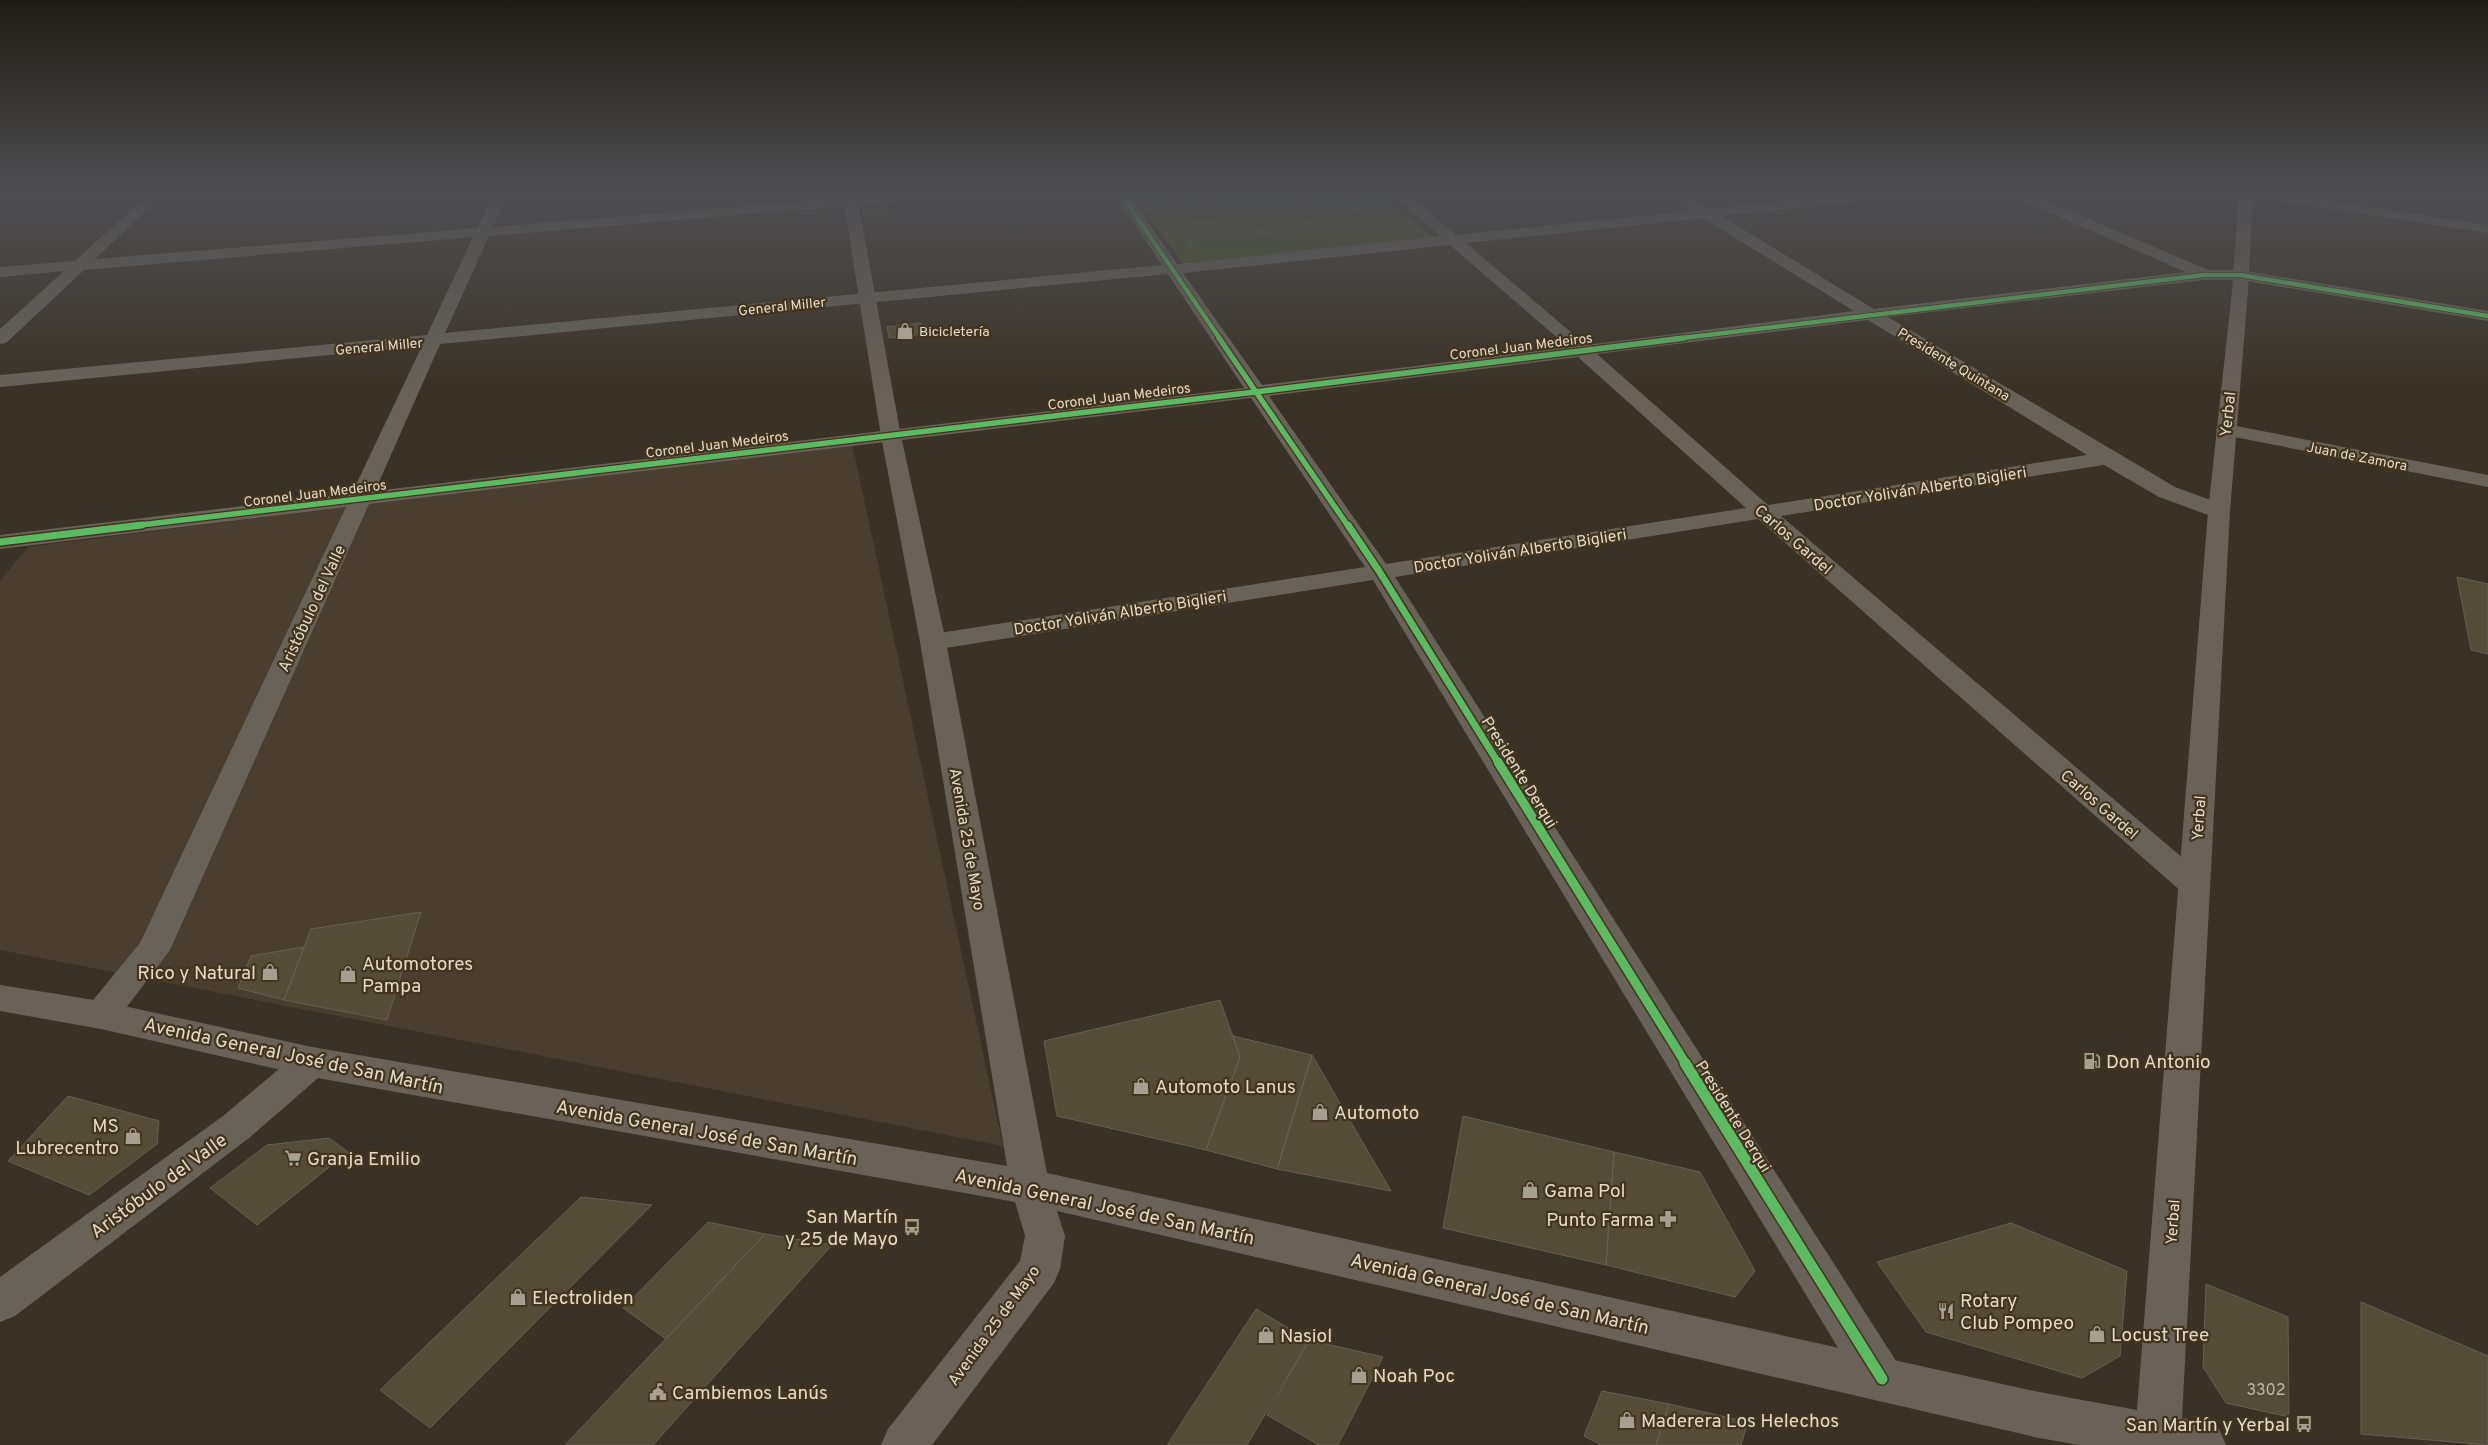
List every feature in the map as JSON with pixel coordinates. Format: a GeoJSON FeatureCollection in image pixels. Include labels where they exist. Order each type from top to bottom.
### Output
{"type":"FeatureCollection","features":[{"type":"Feature","properties":{"kind":"main road","name":"Avenida 25 de Mayo"},"geometry":{"type":"LineString","coordinates":[[860,258],[891,436],[933,642],[1030,1187],[1045,1236],[1039,1269],[904,1445]]}},
{"type":"Feature","properties":{"kind":"main road","name":"Yerbal"},"geometry":{"type":"LineString","coordinates":[[2158,1442],[2219,511],[2242,258]]}},
{"type":"Feature","properties":{"kind":"main road","name":"Avenida General José de San Martín"},"geometry":{"type":"LineString","coordinates":[[0,998],[101,1015],[312,1062],[1030,1187],[2158,1442],[2203,1445]]}},
{"type":"Feature","properties":{"kind":"street"},"geometry":{"type":"LineString","coordinates":[[0,339],[87,258]]}},
{"type":"Feature","properties":{"kind":"street"},"geometry":{"type":"LineString","coordinates":[[0,272],[158,258]]}},
{"type":"Feature","properties":{"kind":"street","name":"Aristóbulo del Valle"},"geometry":{"type":"LineString","coordinates":[[101,1015],[153,950],[471,258]]}},
{"type":"Feature","properties":{"kind":"street","name":"Presidente Derqui"},"geometry":{"type":"LineString","coordinates":[[1178,258],[1186,268],[1255,392],[1379,571],[1882,1379]]}},
{"type":"Feature","properties":{"kind":"street","name":"General Miller"},"geometry":{"type":"LineString","coordinates":[[0,381],[432,341],[1273,258]]}},
{"type":"Feature","properties":{"kind":"street","name":"Carlos Gardel"},"geometry":{"type":"LineString","coordinates":[[1469,258],[1583,351],[1763,512],[2194,885]]}},
{"type":"Feature","properties":{"kind":"street","name":"Presidente Quintana"},"geometry":{"type":"LineString","coordinates":[[1781,258],[2107,458],[2167,492],[2219,511]]}},
{"type":"Feature","properties":{"kind":"street"},"geometry":{"type":"LineString","coordinates":[[2166,258],[2204,275]]}},
{"type":"Feature","properties":{"kind":"street","name":"Coronel Juan Medeiros"},"geometry":{"type":"LineString","coordinates":[[0,542],[1255,392],[1872,314],[2204,275],[2240,283],[2488,316]]}},
{"type":"Feature","properties":{"kind":"street","name":"Juan de Zamora"},"geometry":{"type":"LineString","coordinates":[[2226,430],[2488,481]]}},
{"type":"Feature","properties":{"kind":"street","name":"Doctor Yoliván Alberto Biglieri"},"geometry":{"type":"LineString","coordinates":[[933,642],[2107,458]]}},
{"type":"Feature","properties":{"kind":"street","name":"Aristóbulo del Valle"},"geometry":{"type":"LineString","coordinates":[[0,1302],[236,1127],[312,1062]]}},
{"type":"Feature","properties":{"kind":"path"},"geometry":{"type":"LineString","coordinates":[[1186,268],[1194,258]]}},
{"type":"Feature","properties":{"kind":"shaded area"},"geometry":{"type":"Polygon","coordinates":[[[852,443],[1003,1146],[0,950],[0,581],[28,547],[852,443]]]}},
{"type":"Feature","properties":{"kind":"green space"},"geometry":{"type":"Polygon","coordinates":[[[1180,258],[1229,258],[1183,263],[1180,258]]]}},
{"type":"Feature","properties":{"kind":"building","name":"Bicicletería"},"geometry":{"type":"Polygon","coordinates":[[[921,323],[923,334],[889,338],[887,327],[921,323]]]}},
{"type":"Feature","properties":{"kind":"building"},"geometry":{"type":"Polygon","coordinates":[[[2457,577],[2488,584],[2488,654],[2471,650],[2457,577]]]}},
{"type":"Feature","properties":{"kind":"building","name":"Automotores Pampa"},"geometry":{"type":"Polygon","coordinates":[[[421,912],[387,1020],[284,1000],[311,929],[421,912]]]}},
{"type":"Feature","properties":{"kind":"building","name":"Rico y Natural"},"geometry":{"type":"Polygon","coordinates":[[[304,947],[284,1000],[238,988],[251,956],[304,947]]]}},
{"type":"Feature","properties":{"kind":"building","name":"Automoto Lanus"},"geometry":{"type":"Polygon","coordinates":[[[1220,1000],[1240,1057],[1206,1150],[1057,1116],[1044,1041],[1220,1000]]]}},
{"type":"Feature","properties":{"kind":"building"},"geometry":{"type":"Polygon","coordinates":[[[1233,1036],[1312,1055],[1277,1169],[1206,1150],[1240,1057],[1233,1036]]]}},
{"type":"Feature","properties":{"kind":"building","name":"Automoto"},"geometry":{"type":"Polygon","coordinates":[[[1312,1055],[1391,1191],[1277,1169],[1312,1055]]]}},
{"type":"Feature","properties":{"kind":"building"},"geometry":{"type":"Polygon","coordinates":[[[68,1096],[159,1121],[157,1144],[89,1195],[8,1161],[68,1096]]]}},
{"type":"Feature","properties":{"kind":"building","name":"Gama Pol"},"geometry":{"type":"Polygon","coordinates":[[[1463,1116],[1614,1152],[1606,1265],[1443,1228],[1463,1116]]]}},
{"type":"Feature","properties":{"kind":"building"},"geometry":{"type":"Polygon","coordinates":[[[329,1138],[348,1152],[257,1225],[210,1188],[267,1145],[329,1138]]]}},
{"type":"Feature","properties":{"kind":"building","name":"Punto Farma"},"geometry":{"type":"Polygon","coordinates":[[[1614,1152],[1700,1172],[1755,1271],[1735,1297],[1606,1265],[1614,1152]]]}},
{"type":"Feature","properties":{"kind":"building","name":"Electroliden"},"geometry":{"type":"Polygon","coordinates":[[[581,1197],[652,1205],[430,1428],[380,1390],[581,1197]]]}},
{"type":"Feature","properties":{"kind":"building"},"geometry":{"type":"Polygon","coordinates":[[[708,1222],[765,1234],[666,1339],[623,1308],[708,1222]]]}},
{"type":"Feature","properties":{"kind":"building"},"geometry":{"type":"Polygon","coordinates":[[[2011,1223],[2127,1271],[2120,1356],[2082,1378],[1926,1332],[1877,1262],[2011,1223]]]}},
{"type":"Feature","properties":{"kind":"building","name":"Cambiemos Lanús"},"geometry":{"type":"Polygon","coordinates":[[[765,1234],[832,1245],[653,1445],[565,1445],[765,1234]]]}},
{"type":"Feature","properties":{"kind":"building"},"geometry":{"type":"Polygon","coordinates":[[[2206,1284],[2288,1317],[2289,1417],[2226,1403],[2203,1367],[2206,1284]]]}},
{"type":"Feature","properties":{"kind":"building"},"geometry":{"type":"Polygon","coordinates":[[[2361,1302],[2488,1356],[2488,1445],[2361,1434],[2361,1302]]]}},
{"type":"Feature","properties":{"kind":"building"},"geometry":{"type":"Polygon","coordinates":[[[1256,1309],[1309,1340],[1247,1445],[1167,1445],[1256,1309]]]}},
{"type":"Feature","properties":{"kind":"building"},"geometry":{"type":"Polygon","coordinates":[[[1309,1340],[1383,1357],[1338,1445],[1319,1445],[1267,1415],[1309,1340]]]}},
{"type":"Feature","properties":{"kind":"building","name":"Maderera Los Helechos"},"geometry":{"type":"Polygon","coordinates":[[[1602,1391],[1669,1404],[1656,1445],[1601,1445],[1584,1436],[1602,1391]]]}},
{"type":"Feature","properties":{"kind":"building"},"geometry":{"type":"Polygon","coordinates":[[[1669,1404],[1748,1422],[1741,1445],[1656,1445],[1669,1404]]]}},
{"type":"Feature","properties":{"kind":"cycle path"},"geometry":{"type":"LineString","coordinates":[[1165,258],[1379,571],[1882,1379]]}},
{"type":"Feature","properties":{"kind":"cycle path"},"geometry":{"type":"LineString","coordinates":[[0,542],[1255,392],[1872,314],[2204,275],[2240,275],[2488,316]]}},
{"type":"Feature","properties":{"kind":"place","name":"Bicicletería"},"geometry":{"type":"Point","coordinates":[905,331]}},
{"type":"Feature","properties":{"kind":"place","name":"Rico y Natural"},"geometry":{"type":"Point","coordinates":[270,972]}},
{"type":"Feature","properties":{"kind":"place","name":"Automotores Pampa"},"geometry":{"type":"Point","coordinates":[348,974]}},
{"type":"Feature","properties":{"kind":"place","name":"Don Antonio"},"geometry":{"type":"Point","coordinates":[2092,1061]}},
{"type":"Feature","properties":{"kind":"place","name":"Automoto Lanus"},"geometry":{"type":"Point","coordinates":[1141,1086]}},
{"type":"Feature","properties":{"kind":"place","name":"Automoto"},"geometry":{"type":"Point","coordinates":[1320,1112]}},
{"type":"Feature","properties":{"kind":"place","name":"MS Lubrecentro"},"geometry":{"type":"Point","coordinates":[133,1136]}},
{"type":"Feature","properties":{"kind":"place","name":"Granja Emilio"},"geometry":{"type":"Point","coordinates":[293,1158]}},
{"type":"Feature","properties":{"kind":"place","name":"Gama Pol"},"geometry":{"type":"Point","coordinates":[1530,1190]}},
{"type":"Feature","properties":{"kind":"place","name":"Punto Farma"},"geometry":{"type":"Point","coordinates":[1668,1219]}},
{"type":"Feature","properties":{"kind":"place","name":"San Martín y 25 de Mayo"},"geometry":{"type":"Point","coordinates":[912,1227]}},
{"type":"Feature","properties":{"kind":"place","name":"Electroliden"},"geometry":{"type":"Point","coordinates":[518,1297]}},
{"type":"Feature","properties":{"kind":"place","name":"Rotary Club Pompeo"},"geometry":{"type":"Point","coordinates":[1946,1311]}},
{"type":"Feature","properties":{"kind":"place","name":"Locust Tree"},"geometry":{"type":"Point","coordinates":[2097,1334]}},
{"type":"Feature","properties":{"kind":"place","name":"Nasiol"},"geometry":{"type":"Point","coordinates":[1266,1335]}},
{"type":"Feature","properties":{"kind":"place","name":"Noah Poc"},"geometry":{"type":"Point","coordinates":[1359,1375]}},
{"type":"Feature","properties":{"kind":"place","name":"Cambiemos Lanús"},"geometry":{"type":"Point","coordinates":[658,1392]}},
{"type":"Feature","properties":{"kind":"place","name":"Maderera Los Helechos"},"geometry":{"type":"Point","coordinates":[1627,1420]}},
{"type":"Feature","properties":{"kind":"place","name":"San Martín y Yerbal"},"geometry":{"type":"Point","coordinates":[2304,1424]}}]}
